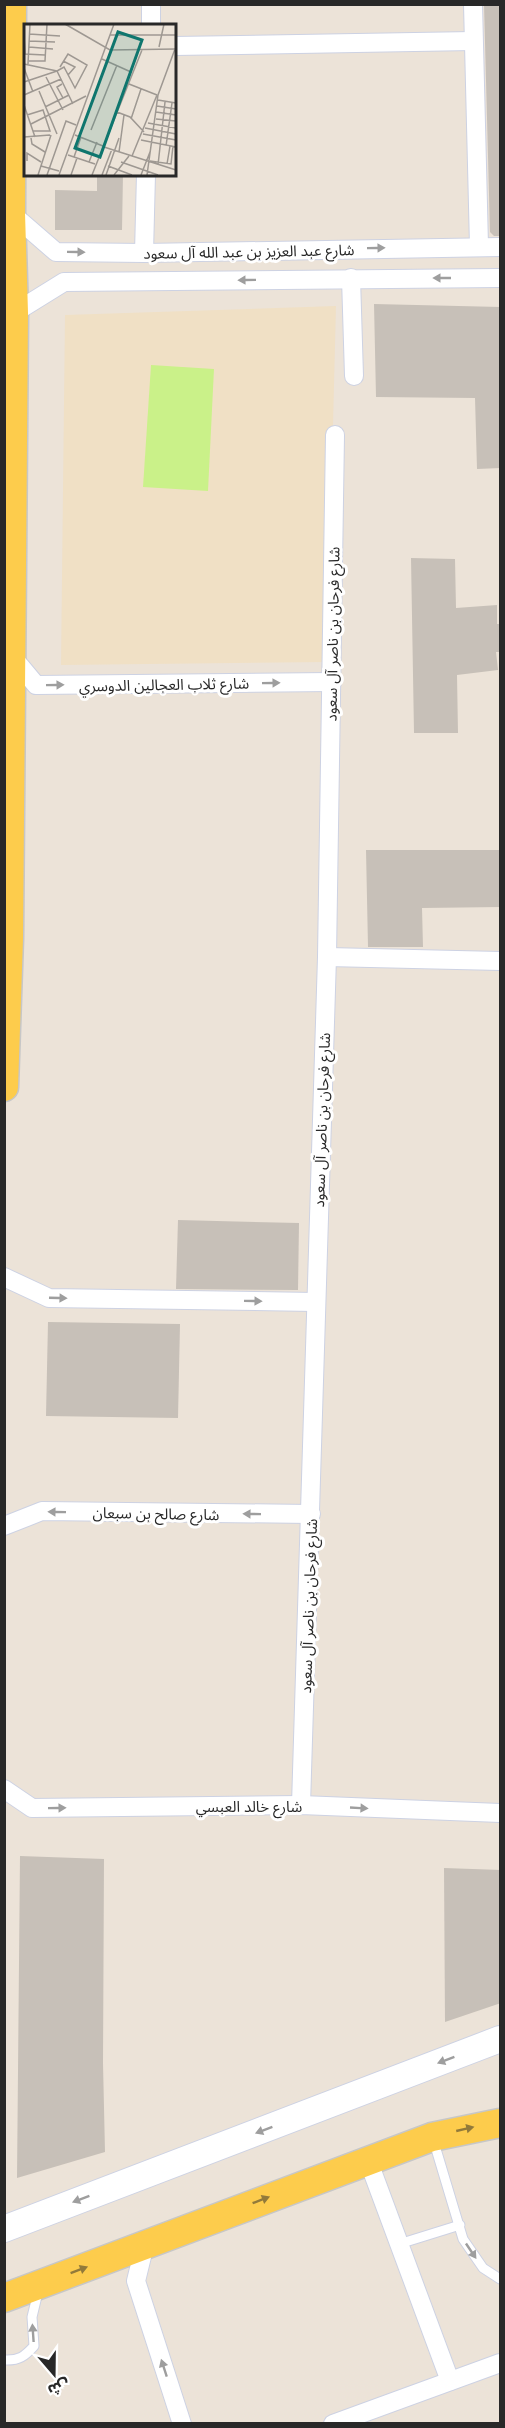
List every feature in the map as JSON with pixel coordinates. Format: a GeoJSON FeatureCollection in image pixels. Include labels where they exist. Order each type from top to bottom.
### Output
{"type":"FeatureCollection","features":[{"type":"Feature","properties":{"kind":"main road"},"geometry":{"type":"LineString","coordinates":[[4,1087],[14,313],[10,213],[12,4]]}},
{"type":"Feature","properties":{"kind":"main road"},"geometry":{"type":"LineString","coordinates":[[4,2229],[501,2039]]}},
{"type":"Feature","properties":{"kind":"main road"},"geometry":{"type":"LineString","coordinates":[[4,2298],[432,2137],[501,2123]]}},
{"type":"Feature","properties":{"kind":"street"},"geometry":{"type":"LineString","coordinates":[[151,4],[151,24]]}},
{"type":"Feature","properties":{"kind":"street"},"geometry":{"type":"LineString","coordinates":[[473,4],[479,246]]}},
{"type":"Feature","properties":{"kind":"street"},"geometry":{"type":"LineString","coordinates":[[176,46],[473,41]]}},
{"type":"Feature","properties":{"kind":"street"},"geometry":{"type":"LineString","coordinates":[[144,253],[146,176]]}},
{"type":"Feature","properties":{"kind":"street","name":"شارع عبد العزيز بن عبد الله آل سعود"},"geometry":{"type":"LineString","coordinates":[[10,213],[56,252],[144,253],[501,247]]}},
{"type":"Feature","properties":{"kind":"street"},"geometry":{"type":"LineString","coordinates":[[351,278],[354,376]]}},
{"type":"Feature","properties":{"kind":"street","name":"شارع عبد العزيز بن عبد الله آل سعود"},"geometry":{"type":"LineString","coordinates":[[14,313],[64,282],[501,278]]}},
{"type":"Feature","properties":{"kind":"street","name":"شارع فرحان بن ناصر آل سعود"},"geometry":{"type":"LineString","coordinates":[[301,1805],[327,957],[335,435]]}},
{"type":"Feature","properties":{"kind":"street","name":"شارع ثلاب العجالين الدوسري"},"geometry":{"type":"LineString","coordinates":[[11,655],[36,685],[332,682]]}},
{"type":"Feature","properties":{"kind":"street"},"geometry":{"type":"LineString","coordinates":[[327,957],[501,961]]}},
{"type":"Feature","properties":{"kind":"street"},"geometry":{"type":"LineString","coordinates":[[4,1277],[49,1298],[315,1302]]}},
{"type":"Feature","properties":{"kind":"street","name":"شارع صالح بن سبعان"},"geometry":{"type":"LineString","coordinates":[[4,1526],[42,1511],[311,1514]]}},
{"type":"Feature","properties":{"kind":"street","name":"شارع خالد العبسي"},"geometry":{"type":"LineString","coordinates":[[4,1789],[32,1808],[458,1805],[501,1813]]}},
{"type":"Feature","properties":{"kind":"street"},"geometry":{"type":"LineString","coordinates":[[368,2160],[450,2381]]}},
{"type":"Feature","properties":{"kind":"street"},"geometry":{"type":"LineString","coordinates":[[145,2244],[136,2281],[182,2424]]}},
{"type":"Feature","properties":{"kind":"street"},"geometry":{"type":"LineString","coordinates":[[333,2424],[501,2362]]}},
{"type":"Feature","properties":{"kind":"lane"},"geometry":{"type":"LineString","coordinates":[[432,2137],[463,2239],[483,2268],[501,2279]]}},
{"type":"Feature","properties":{"kind":"lane"},"geometry":{"type":"LineString","coordinates":[[399,2244],[460,2226]]}},
{"type":"Feature","properties":{"kind":"lane"},"geometry":{"type":"LineString","coordinates":[[4,2360],[13,2361],[23,2358],[34,2346],[32,2318],[40,2284]]}},
{"type":"Feature","properties":{"kind":"shaded area"},"geometry":{"type":"Polygon","coordinates":[[[336,306],[327,662],[61,665],[65,315],[336,306]]]}},
{"type":"Feature","properties":{"kind":"green space"},"geometry":{"type":"Polygon","coordinates":[[[151,365],[214,369],[208,491],[143,487],[151,365]]]}},
{"type":"Feature","properties":{"kind":"building"},"geometry":{"type":"Polygon","coordinates":[[[484,4],[501,4],[501,236],[494,236],[490,232],[484,4]]]}},
{"type":"Feature","properties":{"kind":"building"},"geometry":{"type":"Polygon","coordinates":[[[97,176],[123,176],[122,230],[55,230],[55,190],[97,191],[97,176]]]}},
{"type":"Feature","properties":{"kind":"building"},"geometry":{"type":"Polygon","coordinates":[[[374,304],[501,307],[501,468],[477,469],[475,398],[376,397],[374,304]]]}},
{"type":"Feature","properties":{"kind":"building"},"geometry":{"type":"Polygon","coordinates":[[[411,558],[455,559],[456,608],[497,605],[497,624],[501,624],[501,652],[496,652],[498,670],[457,675],[458,733],[414,733],[411,558]]]}},
{"type":"Feature","properties":{"kind":"building"},"geometry":{"type":"Polygon","coordinates":[[[366,850],[501,850],[501,907],[422,908],[423,947],[368,947],[366,850]]]}},
{"type":"Feature","properties":{"kind":"building"},"geometry":{"type":"Polygon","coordinates":[[[178,1220],[299,1223],[298,1290],[176,1289],[178,1220]]]}},
{"type":"Feature","properties":{"kind":"building"},"geometry":{"type":"Polygon","coordinates":[[[48,1322],[180,1324],[178,1418],[46,1416],[48,1322]]]}},
{"type":"Feature","properties":{"kind":"building"},"geometry":{"type":"Polygon","coordinates":[[[20,1856],[104,1859],[105,2152],[17,2178],[20,1856]]]}},
{"type":"Feature","properties":{"kind":"building"},"geometry":{"type":"Polygon","coordinates":[[[444,1868],[501,1870],[501,2003],[445,2022],[444,1868]]]}}]}
